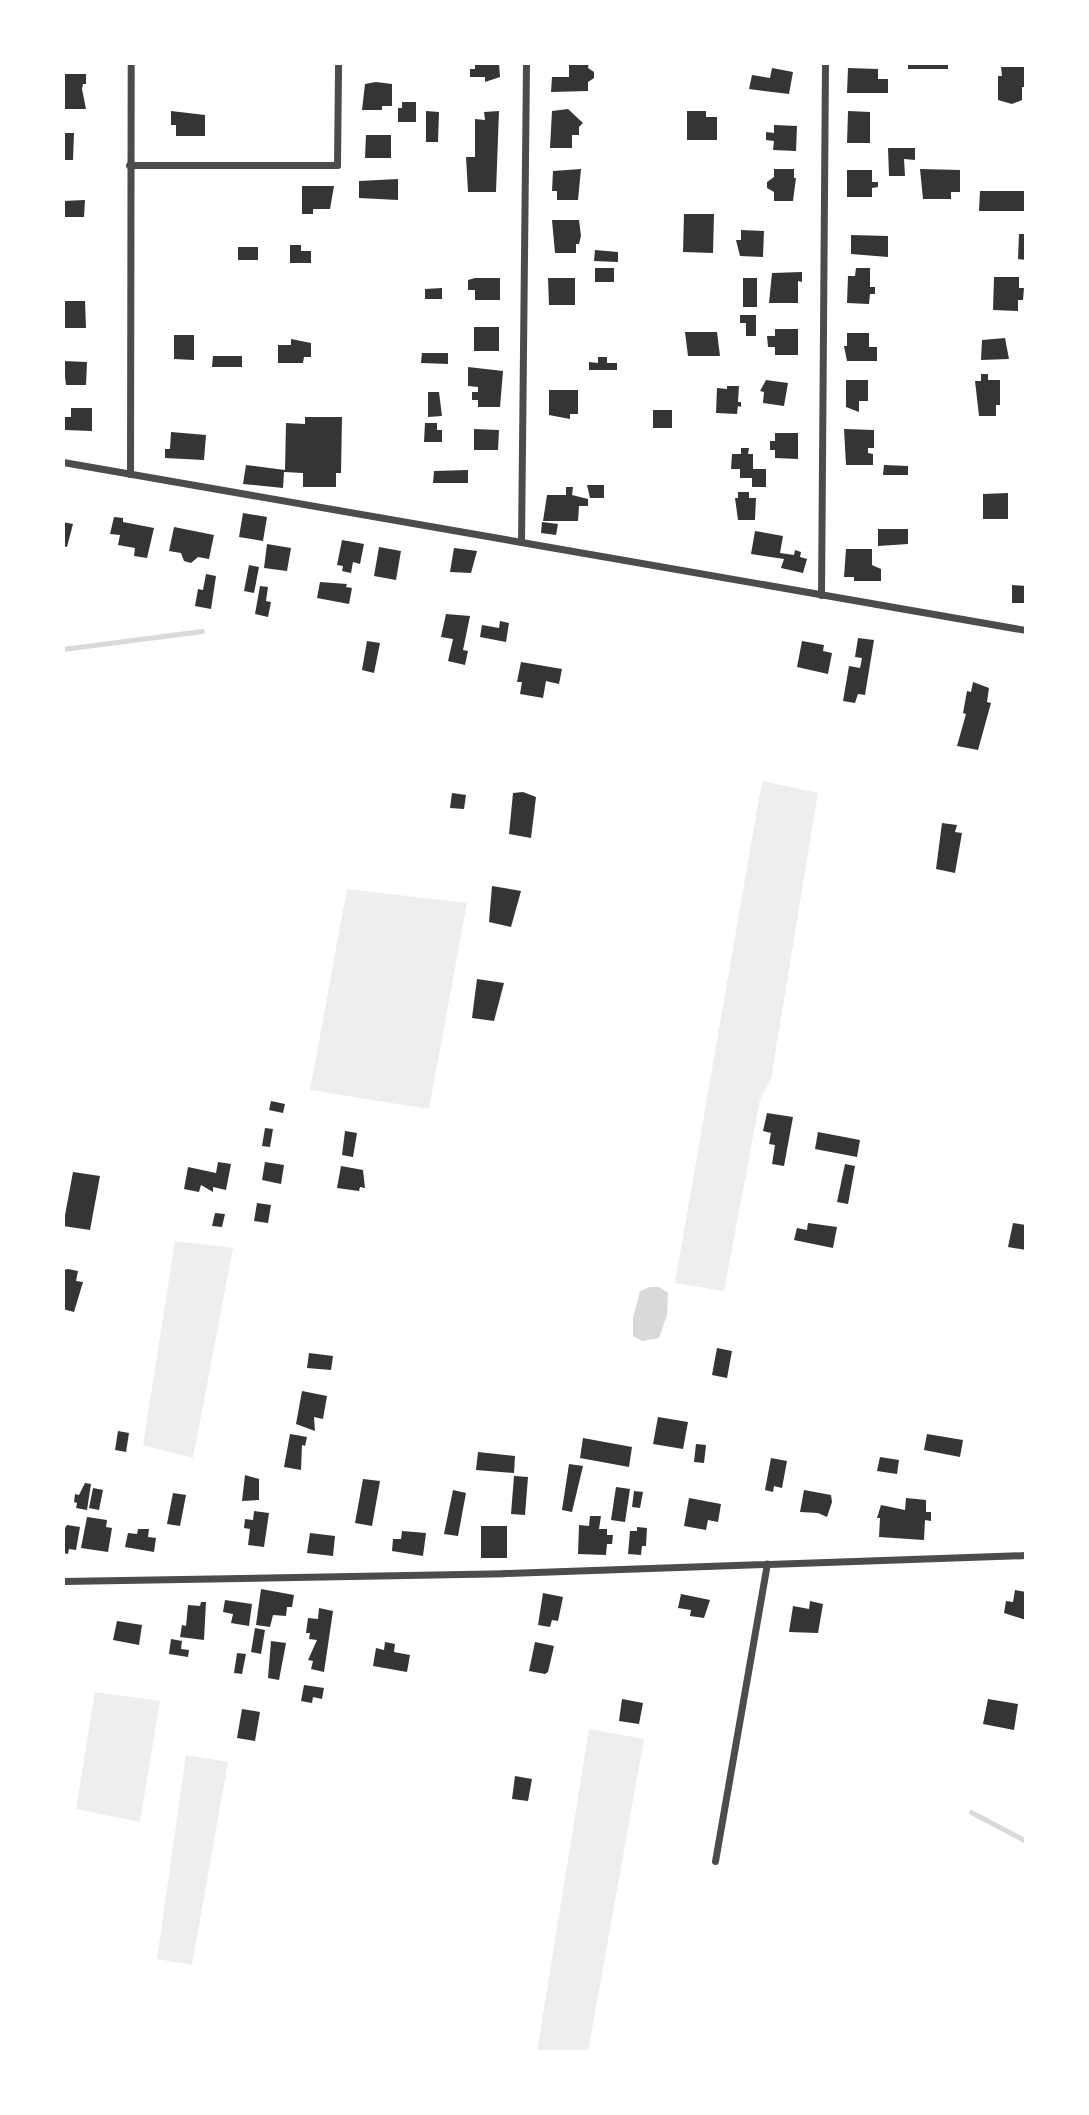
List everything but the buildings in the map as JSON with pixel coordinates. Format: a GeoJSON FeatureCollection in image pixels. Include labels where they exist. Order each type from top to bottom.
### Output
{"type":"FeatureCollection","features":[{"type":"Feature","properties":{"kind":"street"},"geometry":{"type":"LineString","coordinates":[[130,474],[131,63]]}},
{"type":"Feature","properties":{"kind":"street"},"geometry":{"type":"LineString","coordinates":[[129,165],[337,165],[338,63]]}},
{"type":"Feature","properties":{"kind":"street"},"geometry":{"type":"LineString","coordinates":[[521,542],[526,63]]}},
{"type":"Feature","properties":{"kind":"street"},"geometry":{"type":"LineString","coordinates":[[821,595],[825,63]]}},
{"type":"Feature","properties":{"kind":"street"},"geometry":{"type":"LineString","coordinates":[[63,462],[1026,630]]}},
{"type":"Feature","properties":{"kind":"street"},"geometry":{"type":"LineString","coordinates":[[63,1581],[1026,1555]]}},
{"type":"Feature","properties":{"kind":"street"},"geometry":{"type":"LineString","coordinates":[[715,1861],[767,1564]]}},
{"type":"Feature","properties":{"kind":"shaded area"},"geometry":{"type":"Polygon","coordinates":[[[762,781],[818,793],[771,1079],[760,1099],[724,1291],[675,1283],[762,781]]]}},
{"type":"Feature","properties":{"kind":"shaded area"},"geometry":{"type":"Polygon","coordinates":[[[347,889],[467,903],[429,1109],[310,1090],[347,889]]]}},
{"type":"Feature","properties":{"kind":"shaded area"},"geometry":{"type":"Polygon","coordinates":[[[175,1241],[233,1248],[193,1458],[143,1445],[175,1241]]]}},
{"type":"Feature","properties":{"kind":"shaded area"},"geometry":{"type":"Polygon","coordinates":[[[659,1287],[668,1293],[667,1315],[659,1338],[642,1341],[633,1336],[633,1318],[640,1291],[659,1287]]]}},
{"type":"Feature","properties":{"kind":"shaded area"},"geometry":{"type":"Polygon","coordinates":[[[95,1692],[160,1701],[140,1822],[76,1809],[95,1692]]]}},
{"type":"Feature","properties":{"kind":"shaded area"},"geometry":{"type":"Polygon","coordinates":[[[589,1729],[644,1739],[588,2052],[537,2052],[589,1729]]]}},
{"type":"Feature","properties":{"kind":"shaded area"},"geometry":{"type":"Polygon","coordinates":[[[186,1755],[228,1762],[192,1965],[157,1959],[186,1755]]]}},
{"type":"Feature","properties":{"kind":"waterway"},"geometry":{"type":"LineString","coordinates":[[63,649],[202,631]]}},
{"type":"Feature","properties":{"kind":"waterway"},"geometry":{"type":"LineString","coordinates":[[971,1812],[1026,1841]]}}]}
